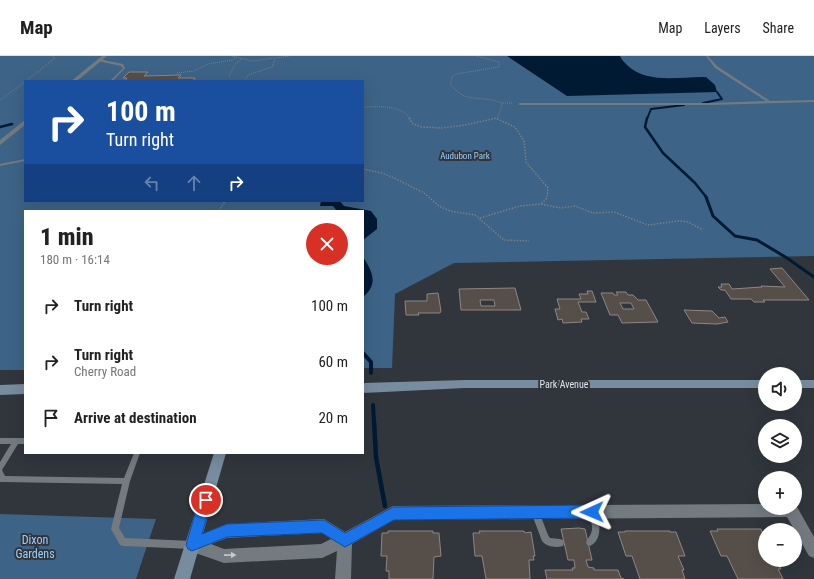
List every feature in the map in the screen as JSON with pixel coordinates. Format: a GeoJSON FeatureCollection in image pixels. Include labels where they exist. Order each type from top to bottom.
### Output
{"type":"FeatureCollection","features":[{"type":"Feature","properties":{"kind":"main road","name":"Park Avenue"},"geometry":{"type":"LineString","coordinates":[[364,388],[473,384],[758,384]]}},
{"type":"Feature","properties":{"kind":"main road"},"geometry":{"type":"LineString","coordinates":[[802,384],[814,384]]}},
{"type":"Feature","properties":{"kind":"main road"},"geometry":{"type":"LineString","coordinates":[[0,390],[24,390]]}},
{"type":"Feature","properties":{"kind":"main road"},"geometry":{"type":"LineString","coordinates":[[182,579],[220,454]]}},
{"type":"Feature","properties":{"kind":"street"},"geometry":{"type":"LineString","coordinates":[[75,80],[105,56]]}},
{"type":"Feature","properties":{"kind":"street"},"geometry":{"type":"LineString","coordinates":[[0,143],[24,123]]}},
{"type":"Feature","properties":{"kind":"street"},"geometry":{"type":"LineString","coordinates":[[192,545],[224,556],[322,551],[393,514],[791,510],[814,551]]}},
{"type":"Feature","properties":{"kind":"street"},"geometry":{"type":"LineString","coordinates":[[192,545],[227,531],[324,526],[345,540]]}},
{"type":"Feature","properties":{"kind":"street"},"geometry":{"type":"LineString","coordinates":[[343,579],[345,540]]}},
{"type":"Feature","properties":{"kind":"lane"},"geometry":{"type":"LineString","coordinates":[[707,56],[716,67],[770,102]]}},
{"type":"Feature","properties":{"kind":"lane"},"geometry":{"type":"LineString","coordinates":[[99,60],[122,65],[124,68],[112,80]]}},
{"type":"Feature","properties":{"kind":"lane"},"geometry":{"type":"LineString","coordinates":[[520,104],[712,104],[814,101]]}},
{"type":"Feature","properties":{"kind":"lane"},"geometry":{"type":"LineString","coordinates":[[20,160],[24,156]]}},
{"type":"Feature","properties":{"kind":"lane"},"geometry":{"type":"LineString","coordinates":[[0,165],[24,160]]}},
{"type":"Feature","properties":{"kind":"lane"},"geometry":{"type":"LineString","coordinates":[[0,441],[24,441]]}},
{"type":"Feature","properties":{"kind":"lane"},"geometry":{"type":"LineString","coordinates":[[0,468],[16,441]]}},
{"type":"Feature","properties":{"kind":"lane"},"geometry":{"type":"LineString","coordinates":[[137,454],[126,481],[115,529],[123,542],[192,545]]}},
{"type":"Feature","properties":{"kind":"lane"},"geometry":{"type":"LineString","coordinates":[[0,473],[2,479],[126,481]]}},
{"type":"Feature","properties":{"kind":"lane"},"geometry":{"type":"LineString","coordinates":[[535,512],[548,542],[560,543]]}},
{"type":"Feature","properties":{"kind":"lane"},"geometry":{"type":"LineString","coordinates":[[590,542],[594,538],[597,531],[592,512]]}},
{"type":"Feature","properties":{"kind":"path"},"geometry":{"type":"LineString","coordinates":[[27,80],[54,58],[52,56]]}},
{"type":"Feature","properties":{"kind":"path"},"geometry":{"type":"LineString","coordinates":[[232,56],[248,60]]}},
{"type":"Feature","properties":{"kind":"path"},"geometry":{"type":"LineString","coordinates":[[238,61],[261,61],[290,56]]}},
{"type":"Feature","properties":{"kind":"path"},"geometry":{"type":"LineString","coordinates":[[476,56],[499,62],[499,67],[456,74],[452,76],[450,84],[455,93],[472,98],[488,98],[501,103],[520,104]]}},
{"type":"Feature","properties":{"kind":"path"},"geometry":{"type":"LineString","coordinates":[[233,60],[236,57]]}},
{"type":"Feature","properties":{"kind":"path"},"geometry":{"type":"LineString","coordinates":[[177,73],[192,72],[208,64],[242,58]]}},
{"type":"Feature","properties":{"kind":"path"},"geometry":{"type":"LineString","coordinates":[[229,76],[238,61],[242,58]]}},
{"type":"Feature","properties":{"kind":"path"},"geometry":{"type":"LineString","coordinates":[[246,80],[248,75],[272,67],[275,59]]}},
{"type":"Feature","properties":{"kind":"path"},"geometry":{"type":"LineString","coordinates":[[0,100],[24,82]]}},
{"type":"Feature","properties":{"kind":"path"},"geometry":{"type":"LineString","coordinates":[[496,119],[502,106],[501,103]]}},
{"type":"Feature","properties":{"kind":"path"},"geometry":{"type":"LineString","coordinates":[[364,107],[385,106],[396,108],[407,114],[413,124],[425,129],[441,129],[496,119],[515,127],[524,141],[526,162],[548,188],[547,198],[540,204]]}},
{"type":"Feature","properties":{"kind":"path"},"geometry":{"type":"LineString","coordinates":[[364,169],[382,173],[394,178],[424,193],[439,206],[450,211],[475,215],[504,240],[529,241]]}},
{"type":"Feature","properties":{"kind":"path"},"geometry":{"type":"LineString","coordinates":[[480,218],[508,208],[540,204],[561,208],[575,206],[593,213],[614,212],[648,225],[678,221],[688,222],[703,230]]}},
{"type":"Feature","properties":{"kind":"green space","name":"Audubon Park"},"geometry":{"type":"Polygon","coordinates":[[[0,56],[814,56],[814,256],[454,263],[395,294],[392,368],[364,368],[364,210],[24,210],[24,370],[0,370],[0,56]]]}},
{"type":"Feature","properties":{"kind":"green space","name":"Dixon Gardens"},"geometry":{"type":"Polygon","coordinates":[[[0,514],[156,519],[136,579],[0,579],[0,514]]]}},
{"type":"Feature","properties":{"kind":"shaded area"},"geometry":{"type":"Polygon","coordinates":[[[507,56],[620,56],[627,65],[635,71],[645,75],[665,78],[706,77],[715,85],[717,92],[567,96],[507,56]]]}},
{"type":"Feature","properties":{"kind":"shaded area"},"geometry":{"type":"Polygon","coordinates":[[[321,202],[341,202],[344,206],[371,211],[377,219],[377,229],[364,239],[364,210],[336,210],[333,206],[320,206],[321,202]]]}},
{"type":"Feature","properties":{"kind":"shaded area"},"geometry":{"type":"Polygon","coordinates":[[[364,259],[369,267],[372,277],[371,287],[364,296],[364,259]]]}},
{"type":"Feature","properties":{"kind":"building"},"geometry":{"type":"Polygon","coordinates":[[[129,72],[148,72],[144,76],[181,75],[178,78],[195,78],[194,80],[126,80],[127,78],[123,78],[129,72]]]}},
{"type":"Feature","properties":{"kind":"building"},"geometry":{"type":"Polygon","coordinates":[[[782,268],[809,300],[763,300],[765,302],[754,302],[751,299],[731,299],[725,290],[721,290],[718,287],[722,287],[721,284],[729,284],[732,289],[762,287],[761,286],[785,287],[770,269],[782,268]]]}},
{"type":"Feature","properties":{"kind":"building"},"geometry":{"type":"Polygon","coordinates":[[[515,288],[521,310],[461,310],[459,289],[515,288]],[[480,300],[481,306],[495,306],[494,300],[480,300]]]}},
{"type":"Feature","properties":{"kind":"building"},"geometry":{"type":"Polygon","coordinates":[[[587,291],[592,291],[596,302],[578,302],[582,312],[586,312],[589,319],[581,319],[582,322],[563,323],[562,319],[558,320],[555,309],[560,309],[557,299],[581,299],[579,294],[588,294],[587,291]]]}},
{"type":"Feature","properties":{"kind":"building"},"geometry":{"type":"Polygon","coordinates":[[[616,292],[626,292],[628,295],[633,295],[638,300],[646,300],[658,322],[622,323],[618,315],[610,315],[601,293],[613,293],[614,295],[618,295],[616,292]],[[620,303],[623,309],[634,309],[631,303],[620,303]]]}},
{"type":"Feature","properties":{"kind":"building"},"geometry":{"type":"Polygon","coordinates":[[[438,293],[440,313],[418,313],[419,315],[406,315],[405,301],[427,301],[427,294],[438,293]]]}},
{"type":"Feature","properties":{"kind":"building"},"geometry":{"type":"Polygon","coordinates":[[[684,310],[712,311],[719,318],[725,317],[728,322],[717,324],[692,323],[684,310]]]}},
{"type":"Feature","properties":{"kind":"building"},"geometry":{"type":"Polygon","coordinates":[[[561,529],[585,529],[592,560],[586,560],[588,567],[594,568],[594,570],[618,570],[621,578],[624,579],[547,579],[545,570],[573,570],[572,568],[575,568],[574,560],[568,560],[561,529]]]}},
{"type":"Feature","properties":{"kind":"building"},"geometry":{"type":"Polygon","coordinates":[[[717,529],[758,529],[758,567],[780,567],[781,569],[778,569],[783,579],[738,579],[727,556],[721,556],[710,531],[718,531],[717,529]]]}},
{"type":"Feature","properties":{"kind":"building"},"geometry":{"type":"Polygon","coordinates":[[[388,531],[433,531],[433,533],[439,533],[441,556],[434,557],[433,579],[389,579],[389,571],[386,571],[387,556],[381,556],[382,533],[388,533],[388,531]]]}},
{"type":"Feature","properties":{"kind":"building"},"geometry":{"type":"Polygon","coordinates":[[[479,531],[531,532],[535,556],[533,556],[534,560],[529,560],[530,579],[486,579],[482,556],[475,556],[473,533],[480,533],[479,531]]]}},
{"type":"Feature","properties":{"kind":"building"},"geometry":{"type":"Polygon","coordinates":[[[618,532],[676,532],[685,556],[678,556],[684,570],[682,570],[685,579],[640,579],[632,556],[626,556],[618,532]]]}},
{"type":"Feature","properties":{"kind":"waterway"},"geometry":{"type":"LineString","coordinates":[[703,103],[722,99],[717,92]]}},
{"type":"Feature","properties":{"kind":"waterway"},"geometry":{"type":"LineString","coordinates":[[647,119],[651,109],[684,105]]}},
{"type":"Feature","properties":{"kind":"waterway"},"geometry":{"type":"LineString","coordinates":[[647,118],[645,127],[663,153],[695,183],[707,198]]}},
{"type":"Feature","properties":{"kind":"waterway"},"geometry":{"type":"LineString","coordinates":[[0,127],[12,124]]}},
{"type":"Feature","properties":{"kind":"waterway"},"geometry":{"type":"LineString","coordinates":[[706,197],[713,216],[735,236],[757,240],[787,258],[814,277]]}},
{"type":"Feature","properties":{"kind":"waterway"},"geometry":{"type":"LineString","coordinates":[[364,354],[371,362],[371,373]]}},
{"type":"Feature","properties":{"kind":"waterway"},"geometry":{"type":"LineString","coordinates":[[373,405],[374,422]]}},
{"type":"Feature","properties":{"kind":"waterway"},"geometry":{"type":"LineString","coordinates":[[374,421],[376,457],[385,506]]}},
{"type":"Feature","properties":{"kind":"route"},"geometry":{"type":"LineString","coordinates":[[206,500],[192,545],[227,531],[324,526],[345,540],[393,514],[592,512]]}}]}
